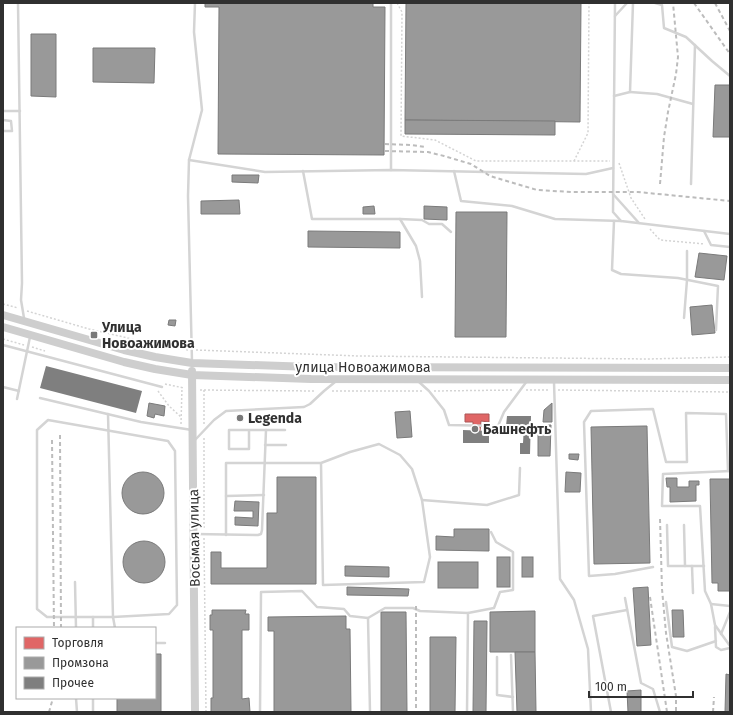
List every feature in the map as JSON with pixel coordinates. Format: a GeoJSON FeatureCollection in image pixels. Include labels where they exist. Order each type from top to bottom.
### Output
{"type":"FeatureCollection","features":[{"type":"Feature","properties":{"kind":"main road","name":"улица Новоажимова"},"geometry":{"type":"LineString","coordinates":[[3,315],[124,350],[192,363],[312,367],[730,368]]}},
{"type":"Feature","properties":{"kind":"main road","name":"улица Новоажимова"},"geometry":{"type":"LineString","coordinates":[[3,327],[124,362],[192,375],[339,379],[730,380]]}},
{"type":"Feature","properties":{"kind":"main road","name":"Восьмая улица"},"geometry":{"type":"LineString","coordinates":[[192,363],[195,712]]}},
{"type":"Feature","properties":{"kind":"lane"},"geometry":{"type":"LineString","coordinates":[[18,3],[21,300],[25,321]]}},
{"type":"Feature","properties":{"kind":"lane"},"geometry":{"type":"LineString","coordinates":[[192,363],[188,196],[189,160],[202,110],[194,32],[195,3]]}},
{"type":"Feature","properties":{"kind":"lane"},"geometry":{"type":"LineString","coordinates":[[391,3],[391,170]]}},
{"type":"Feature","properties":{"kind":"lane"},"geometry":{"type":"LineString","coordinates":[[615,3],[613,212],[621,222]]}},
{"type":"Feature","properties":{"kind":"lane"},"geometry":{"type":"LineString","coordinates":[[615,17],[626,3]]}},
{"type":"Feature","properties":{"kind":"lane"},"geometry":{"type":"LineString","coordinates":[[630,92],[633,3]]}},
{"type":"Feature","properties":{"kind":"lane"},"geometry":{"type":"LineString","coordinates":[[655,3],[662,5],[664,28],[686,36],[730,76]]}},
{"type":"Feature","properties":{"kind":"lane"},"geometry":{"type":"LineString","coordinates":[[691,184],[695,45]]}},
{"type":"Feature","properties":{"kind":"lane"},"geometry":{"type":"LineString","coordinates":[[614,96],[630,92],[657,94],[694,104]]}},
{"type":"Feature","properties":{"kind":"lane"},"geometry":{"type":"LineString","coordinates":[[3,111],[20,111]]}},
{"type":"Feature","properties":{"kind":"lane"},"geometry":{"type":"LineString","coordinates":[[3,120],[11,120],[12,131],[3,131]]}},
{"type":"Feature","properties":{"kind":"lane"},"geometry":{"type":"LineString","coordinates":[[189,160],[265,172],[391,170],[586,174],[613,168]]}},
{"type":"Feature","properties":{"kind":"lane"},"geometry":{"type":"LineString","coordinates":[[303,171],[312,219],[422,220],[429,224],[442,224],[451,232]]}},
{"type":"Feature","properties":{"kind":"lane"},"geometry":{"type":"LineString","coordinates":[[454,171],[461,201],[512,206],[555,219],[614,221],[730,234]]}},
{"type":"Feature","properties":{"kind":"lane"},"geometry":{"type":"LineString","coordinates":[[613,194],[639,224]]}},
{"type":"Feature","properties":{"kind":"lane"},"geometry":{"type":"LineString","coordinates":[[400,219],[416,246],[420,261],[422,297]]}},
{"type":"Feature","properties":{"kind":"lane"},"geometry":{"type":"LineString","coordinates":[[614,221],[612,270],[621,274],[678,278],[718,286],[716,330]]}},
{"type":"Feature","properties":{"kind":"lane"},"geometry":{"type":"LineString","coordinates":[[704,231],[711,245],[730,247]]}},
{"type":"Feature","properties":{"kind":"lane"},"geometry":{"type":"LineString","coordinates":[[684,318],[687,280],[687,251]]}},
{"type":"Feature","properties":{"kind":"lane"},"geometry":{"type":"LineString","coordinates":[[17,399],[30,334]]}},
{"type":"Feature","properties":{"kind":"lane"},"geometry":{"type":"LineString","coordinates":[[3,345],[162,387]]}},
{"type":"Feature","properties":{"kind":"lane"},"geometry":{"type":"LineString","coordinates":[[192,443],[214,420],[226,411],[304,407],[310,404],[339,379]]}},
{"type":"Feature","properties":{"kind":"lane"},"geometry":{"type":"LineString","coordinates":[[416,379],[429,391],[444,410],[449,426],[498,426],[504,412],[528,379]]}},
{"type":"Feature","properties":{"kind":"lane"},"geometry":{"type":"LineString","coordinates":[[554,380],[560,579],[574,600],[588,649],[591,712]]}},
{"type":"Feature","properties":{"kind":"lane"},"geometry":{"type":"LineString","coordinates":[[3,387],[19,390]]}},
{"type":"Feature","properties":{"kind":"lane"},"geometry":{"type":"LineString","coordinates":[[40,398],[142,422],[192,430]]}},
{"type":"Feature","properties":{"kind":"lane"},"geometry":{"type":"LineString","coordinates":[[653,567],[615,574],[589,576],[584,422],[591,411],[653,409],[666,462],[687,462],[686,413],[726,414],[729,471],[663,474],[662,506],[700,506],[706,590],[715,626],[716,648],[721,650],[730,647],[715,626]]}},
{"type":"Feature","properties":{"kind":"lane"},"geometry":{"type":"LineString","coordinates":[[108,414],[114,627]]}},
{"type":"Feature","properties":{"kind":"lane"},"geometry":{"type":"LineString","coordinates":[[48,420],[108,430],[168,441],[175,451],[177,605],[169,614],[113,617],[47,617],[37,609],[36,430],[48,420]]}},
{"type":"Feature","properties":{"kind":"lane"},"geometry":{"type":"LineString","coordinates":[[249,430],[249,449],[229,449],[229,430],[249,430],[285,430]]}},
{"type":"Feature","properties":{"kind":"lane"},"geometry":{"type":"LineString","coordinates":[[194,534],[261,534],[266,430]]}},
{"type":"Feature","properties":{"kind":"lane"},"geometry":{"type":"LineString","coordinates":[[226,535],[226,464],[321,463],[350,452],[379,444],[400,455],[412,469],[422,500],[430,557],[424,582],[323,585],[321,463]]}},
{"type":"Feature","properties":{"kind":"lane"},"geometry":{"type":"LineString","coordinates":[[266,445],[286,445]]}},
{"type":"Feature","properties":{"kind":"lane"},"geometry":{"type":"LineString","coordinates":[[422,500],[487,505],[519,496],[520,468]]}},
{"type":"Feature","properties":{"kind":"lane"},"geometry":{"type":"LineString","coordinates":[[226,496],[264,495]]}},
{"type":"Feature","properties":{"kind":"lane"},"geometry":{"type":"LineString","coordinates":[[667,525],[668,566],[704,566]]}},
{"type":"Feature","properties":{"kind":"lane"},"geometry":{"type":"LineString","coordinates":[[684,525],[685,566]]}},
{"type":"Feature","properties":{"kind":"lane"},"geometry":{"type":"LineString","coordinates":[[260,712],[261,592],[302,591],[317,607],[344,609],[350,616],[368,618],[386,608],[413,608],[420,611],[468,613],[494,608],[500,592],[513,590],[513,552],[496,542],[491,532]]}},
{"type":"Feature","properties":{"kind":"lane"},"geometry":{"type":"LineString","coordinates":[[692,566],[693,593]]}},
{"type":"Feature","properties":{"kind":"lane"},"geometry":{"type":"LineString","coordinates":[[76,582],[76,627]]}},
{"type":"Feature","properties":{"kind":"lane"},"geometry":{"type":"LineString","coordinates":[[625,598],[641,683],[653,689],[660,712]]}},
{"type":"Feature","properties":{"kind":"lane"},"geometry":{"type":"LineString","coordinates":[[666,602],[672,647],[688,651],[716,641]]}},
{"type":"Feature","properties":{"kind":"lane"},"geometry":{"type":"LineString","coordinates":[[710,604],[730,606]]}},
{"type":"Feature","properties":{"kind":"lane"},"geometry":{"type":"LineString","coordinates":[[612,712],[593,616],[627,610]]}},
{"type":"Feature","properties":{"kind":"lane"},"geometry":{"type":"LineString","coordinates":[[721,634],[730,612]]}},
{"type":"Feature","properties":{"kind":"lane"},"geometry":{"type":"LineString","coordinates":[[467,712],[468,613]]}},
{"type":"Feature","properties":{"kind":"lane"},"geometry":{"type":"LineString","coordinates":[[93,617],[93,627]]}},
{"type":"Feature","properties":{"kind":"lane"},"geometry":{"type":"LineString","coordinates":[[368,618],[370,712]]}},
{"type":"Feature","properties":{"kind":"lane"},"geometry":{"type":"LineString","coordinates":[[156,643],[165,643]]}},
{"type":"Feature","properties":{"kind":"lane"},"geometry":{"type":"LineString","coordinates":[[511,655],[513,712]]}},
{"type":"Feature","properties":{"kind":"lane"},"geometry":{"type":"LineString","coordinates":[[497,656],[498,695],[513,697]]}},
{"type":"Feature","properties":{"kind":"lane"},"geometry":{"type":"LineString","coordinates":[[76,699],[77,712]]}},
{"type":"Feature","properties":{"kind":"lane"},"geometry":{"type":"LineString","coordinates":[[93,699],[93,712]]}},
{"type":"Feature","properties":{"kind":"path"},"geometry":{"type":"LineString","coordinates":[[397,3],[402,12],[401,136],[435,140],[476,161],[618,162],[631,198],[649,229],[660,240],[711,245]]}},
{"type":"Feature","properties":{"kind":"path"},"geometry":{"type":"LineString","coordinates":[[574,161],[588,134],[589,3]]}},
{"type":"Feature","properties":{"kind":"path"},"geometry":{"type":"LineString","coordinates":[[3,304],[89,329],[158,345],[191,350],[375,356],[648,359],[730,357]]}},
{"type":"Feature","properties":{"kind":"path"},"geometry":{"type":"LineString","coordinates":[[154,385],[169,406],[181,417]]}},
{"type":"Feature","properties":{"kind":"path"},"geometry":{"type":"LineString","coordinates":[[181,428],[182,388]]}},
{"type":"Feature","properties":{"kind":"path"},"geometry":{"type":"LineString","coordinates":[[204,390],[206,712]]}},
{"type":"Feature","properties":{"kind":"building: Торговля"},"geometry":{"type":"Polygon","coordinates":[[[465,414],[489,414],[489,422],[481,421],[480,431],[473,431],[473,422],[465,422],[465,414]]]}},
{"type":"Feature","properties":{"kind":"building: Промзона"},"geometry":{"type":"Polygon","coordinates":[[[205,3],[373,3],[373,7],[385,7],[384,155],[218,154],[219,7],[205,7],[205,3]]]}},
{"type":"Feature","properties":{"kind":"building: Промзона"},"geometry":{"type":"Polygon","coordinates":[[[406,3],[581,3],[580,122],[405,120],[406,3]]]}},
{"type":"Feature","properties":{"kind":"building: Промзона"},"geometry":{"type":"Polygon","coordinates":[[[31,34],[56,34],[56,97],[31,96],[31,34]]]}},
{"type":"Feature","properties":{"kind":"building: Промзона"},"geometry":{"type":"Polygon","coordinates":[[[93,48],[155,48],[154,83],[93,82],[93,48]]]}},
{"type":"Feature","properties":{"kind":"building: Промзона"},"geometry":{"type":"Polygon","coordinates":[[[715,85],[730,85],[730,137],[713,137],[715,85]]]}},
{"type":"Feature","properties":{"kind":"building: Промзона"},"geometry":{"type":"Polygon","coordinates":[[[405,120],[555,121],[555,135],[405,134],[405,120]]]}},
{"type":"Feature","properties":{"kind":"building: Промзона"},"geometry":{"type":"Polygon","coordinates":[[[232,175],[259,175],[258,183],[232,182],[232,175]]]}},
{"type":"Feature","properties":{"kind":"building: Промзона"},"geometry":{"type":"Polygon","coordinates":[[[239,200],[240,214],[201,214],[201,201],[239,200]]]}},
{"type":"Feature","properties":{"kind":"building: Промзона"},"geometry":{"type":"Polygon","coordinates":[[[374,206],[375,214],[363,214],[363,207],[374,206]]]}},
{"type":"Feature","properties":{"kind":"building: Промзона"},"geometry":{"type":"Polygon","coordinates":[[[424,206],[447,207],[447,220],[424,219],[424,206]]]}},
{"type":"Feature","properties":{"kind":"building: Промзона"},"geometry":{"type":"Polygon","coordinates":[[[456,212],[507,212],[506,337],[455,337],[456,212]]]}},
{"type":"Feature","properties":{"kind":"building: Промзона"},"geometry":{"type":"Polygon","coordinates":[[[308,231],[400,232],[400,248],[308,247],[308,231]]]}},
{"type":"Feature","properties":{"kind":"building: Промзона"},"geometry":{"type":"Polygon","coordinates":[[[699,253],[727,256],[724,280],[695,277],[699,253]]]}},
{"type":"Feature","properties":{"kind":"building: Промзона"},"geometry":{"type":"Polygon","coordinates":[[[712,305],[715,333],[692,335],[690,307],[712,305]]]}},
{"type":"Feature","properties":{"kind":"building: Промзона"},"geometry":{"type":"Polygon","coordinates":[[[169,320],[176,320],[175,326],[168,325],[169,320]]]}},
{"type":"Feature","properties":{"kind":"building: Промзона"},"geometry":{"type":"Polygon","coordinates":[[[149,403],[165,406],[164,416],[155,414],[154,418],[147,416],[149,403]]]}},
{"type":"Feature","properties":{"kind":"building: Промзона"},"geometry":{"type":"Polygon","coordinates":[[[552,403],[552,422],[543,422],[544,410],[552,403]]]}},
{"type":"Feature","properties":{"kind":"building: Промзона"},"geometry":{"type":"Polygon","coordinates":[[[410,411],[412,437],[397,438],[395,412],[410,411]]]}},
{"type":"Feature","properties":{"kind":"building: Промзона"},"geometry":{"type":"Polygon","coordinates":[[[538,425],[551,425],[550,456],[538,456],[538,425]]]}},
{"type":"Feature","properties":{"kind":"building: Промзона"},"geometry":{"type":"Polygon","coordinates":[[[647,426],[650,563],[594,564],[591,427],[647,426]]]}},
{"type":"Feature","properties":{"kind":"building: Промзона"},"geometry":{"type":"Polygon","coordinates":[[[569,454],[579,454],[578,460],[569,459],[569,454]]]}},
{"type":"Feature","properties":{"kind":"building: Промзона"},"geometry":{"type":"Polygon","coordinates":[[[143,472],[158,478],[164,493],[158,508],[143,514],[128,508],[122,493],[128,478],[143,472]]]}},
{"type":"Feature","properties":{"kind":"building: Промзона"},"geometry":{"type":"Polygon","coordinates":[[[566,472],[581,473],[580,492],[565,492],[566,472]]]}},
{"type":"Feature","properties":{"kind":"building: Промзона"},"geometry":{"type":"Polygon","coordinates":[[[277,477],[316,477],[316,584],[211,584],[211,552],[221,552],[221,568],[267,568],[267,513],[277,513],[277,477]]]}},
{"type":"Feature","properties":{"kind":"building: Промзона"},"geometry":{"type":"Polygon","coordinates":[[[666,478],[677,478],[677,487],[689,487],[689,481],[699,481],[699,485],[696,485],[696,501],[670,502],[670,487],[667,487],[666,478]]]}},
{"type":"Feature","properties":{"kind":"building: Промзона"},"geometry":{"type":"Polygon","coordinates":[[[710,479],[730,479],[730,591],[718,591],[718,583],[712,583],[710,479]]]}},
{"type":"Feature","properties":{"kind":"building: Промзона"},"geometry":{"type":"Polygon","coordinates":[[[235,501],[259,502],[258,526],[235,525],[235,517],[253,518],[253,511],[234,511],[235,501]]]}},
{"type":"Feature","properties":{"kind":"building: Промзона"},"geometry":{"type":"Polygon","coordinates":[[[454,529],[489,529],[489,551],[436,550],[436,536],[454,537],[454,529]]]}},
{"type":"Feature","properties":{"kind":"building: Промзона"},"geometry":{"type":"Polygon","coordinates":[[[144,541],[159,547],[165,562],[159,577],[144,583],[129,577],[123,562],[129,547],[144,541]]]}},
{"type":"Feature","properties":{"kind":"building: Промзона"},"geometry":{"type":"Polygon","coordinates":[[[497,557],[510,557],[510,587],[497,587],[497,557]]]}},
{"type":"Feature","properties":{"kind":"building: Промзона"},"geometry":{"type":"Polygon","coordinates":[[[522,557],[533,557],[533,577],[522,577],[522,557]]]}},
{"type":"Feature","properties":{"kind":"building: Промзона"},"geometry":{"type":"Polygon","coordinates":[[[438,562],[478,562],[478,588],[438,588],[438,562]]]}},
{"type":"Feature","properties":{"kind":"building: Промзона"},"geometry":{"type":"Polygon","coordinates":[[[345,566],[389,567],[389,577],[345,576],[345,566]]]}},
{"type":"Feature","properties":{"kind":"building: Промзона"},"geometry":{"type":"Polygon","coordinates":[[[347,587],[409,589],[408,596],[347,595],[347,587]]]}},
{"type":"Feature","properties":{"kind":"building: Промзона"},"geometry":{"type":"Polygon","coordinates":[[[648,587],[651,645],[637,646],[633,588],[648,587]]]}},
{"type":"Feature","properties":{"kind":"building: Промзона"},"geometry":{"type":"Polygon","coordinates":[[[212,610],[246,610],[245,614],[249,614],[249,630],[242,630],[242,699],[249,698],[250,712],[211,712],[211,698],[213,698],[213,630],[210,630],[210,615],[212,615],[212,610]]]}},
{"type":"Feature","properties":{"kind":"building: Промзона"},"geometry":{"type":"Polygon","coordinates":[[[672,610],[683,610],[684,637],[673,637],[672,610]]]}},
{"type":"Feature","properties":{"kind":"building: Промзона"},"geometry":{"type":"Polygon","coordinates":[[[535,611],[535,652],[490,652],[490,612],[535,611]]]}},
{"type":"Feature","properties":{"kind":"building: Промзона"},"geometry":{"type":"Polygon","coordinates":[[[381,612],[406,612],[407,712],[381,712],[381,612]]]}},
{"type":"Feature","properties":{"kind":"building: Промзона"},"geometry":{"type":"Polygon","coordinates":[[[346,616],[346,629],[350,629],[351,712],[274,712],[274,631],[268,631],[268,617],[346,616]]]}},
{"type":"Feature","properties":{"kind":"building: Промзона"},"geometry":{"type":"Polygon","coordinates":[[[474,621],[487,621],[486,712],[473,712],[474,621]]]}},
{"type":"Feature","properties":{"kind":"building: Промзона"},"geometry":{"type":"Polygon","coordinates":[[[430,637],[456,637],[455,712],[430,712],[430,637]]]}},
{"type":"Feature","properties":{"kind":"building: Промзона"},"geometry":{"type":"Polygon","coordinates":[[[515,652],[535,652],[536,712],[517,712],[515,652]]]}},
{"type":"Feature","properties":{"kind":"building: Промзона"},"geometry":{"type":"Polygon","coordinates":[[[156,654],[161,654],[161,712],[117,712],[117,699],[156,699],[156,654]]]}},
{"type":"Feature","properties":{"kind":"building: Промзона"},"geometry":{"type":"Polygon","coordinates":[[[726,674],[730,675],[730,712],[725,712],[726,674]]]}},
{"type":"Feature","properties":{"kind":"building: Промзона"},"geometry":{"type":"Polygon","coordinates":[[[641,690],[641,712],[628,712],[627,691],[641,690]]]}},
{"type":"Feature","properties":{"kind":"building: Прочее"},"geometry":{"type":"Polygon","coordinates":[[[46,366],[142,391],[136,413],[40,388],[46,366]]]}},
{"type":"Feature","properties":{"kind":"building: Прочее"},"geometry":{"type":"Polygon","coordinates":[[[507,416],[531,416],[530,454],[520,454],[520,443],[523,443],[524,426],[506,426],[507,416]]]}},
{"type":"Feature","properties":{"kind":"building: Прочее"},"geometry":{"type":"Polygon","coordinates":[[[463,430],[489,431],[489,443],[463,443],[463,430]]]}},
{"type":"Feature","properties":{"kind":"railway"},"geometry":{"type":"LineString","coordinates":[[660,184],[664,137],[678,57],[673,3]]}},
{"type":"Feature","properties":{"kind":"railway"},"geometry":{"type":"LineString","coordinates":[[694,3],[730,54]]}},
{"type":"Feature","properties":{"kind":"railway"},"geometry":{"type":"LineString","coordinates":[[715,3],[730,31]]}},
{"type":"Feature","properties":{"kind":"railway"},"geometry":{"type":"LineString","coordinates":[[385,144],[425,147]]}},
{"type":"Feature","properties":{"kind":"railway"},"geometry":{"type":"LineString","coordinates":[[385,151],[428,152],[444,156],[471,164],[490,176],[537,190],[571,192],[638,192],[730,201]]}},
{"type":"Feature","properties":{"kind":"railway"},"geometry":{"type":"LineString","coordinates":[[60,435],[61,627]]}},
{"type":"Feature","properties":{"kind":"railway"},"geometry":{"type":"LineString","coordinates":[[52,440],[54,627]]}},
{"type":"Feature","properties":{"kind":"railway"},"geometry":{"type":"LineString","coordinates":[[660,519],[662,589],[666,633],[676,696],[676,712]]}},
{"type":"Feature","properties":{"kind":"railway"},"geometry":{"type":"LineString","coordinates":[[650,597],[667,712]]}},
{"type":"Feature","properties":{"kind":"railway"},"geometry":{"type":"LineString","coordinates":[[416,606],[416,712]]}},
{"type":"Feature","properties":{"kind":"railway"},"geometry":{"type":"LineString","coordinates":[[713,712],[714,697]]}},
{"type":"Feature","properties":{"kind":"railway"},"geometry":{"type":"LineString","coordinates":[[49,712],[53,699]]}},
{"type":"Feature","properties":{"kind":"place","name":"Улица Новоажимова"},"geometry":{"type":"Point","coordinates":[94,335]}},
{"type":"Feature","properties":{"kind":"place","name":"Legenda"},"geometry":{"type":"Point","coordinates":[240,418]}},
{"type":"Feature","properties":{"kind":"place","name":"Башнефть"},"geometry":{"type":"Point","coordinates":[475,429]}}]}
